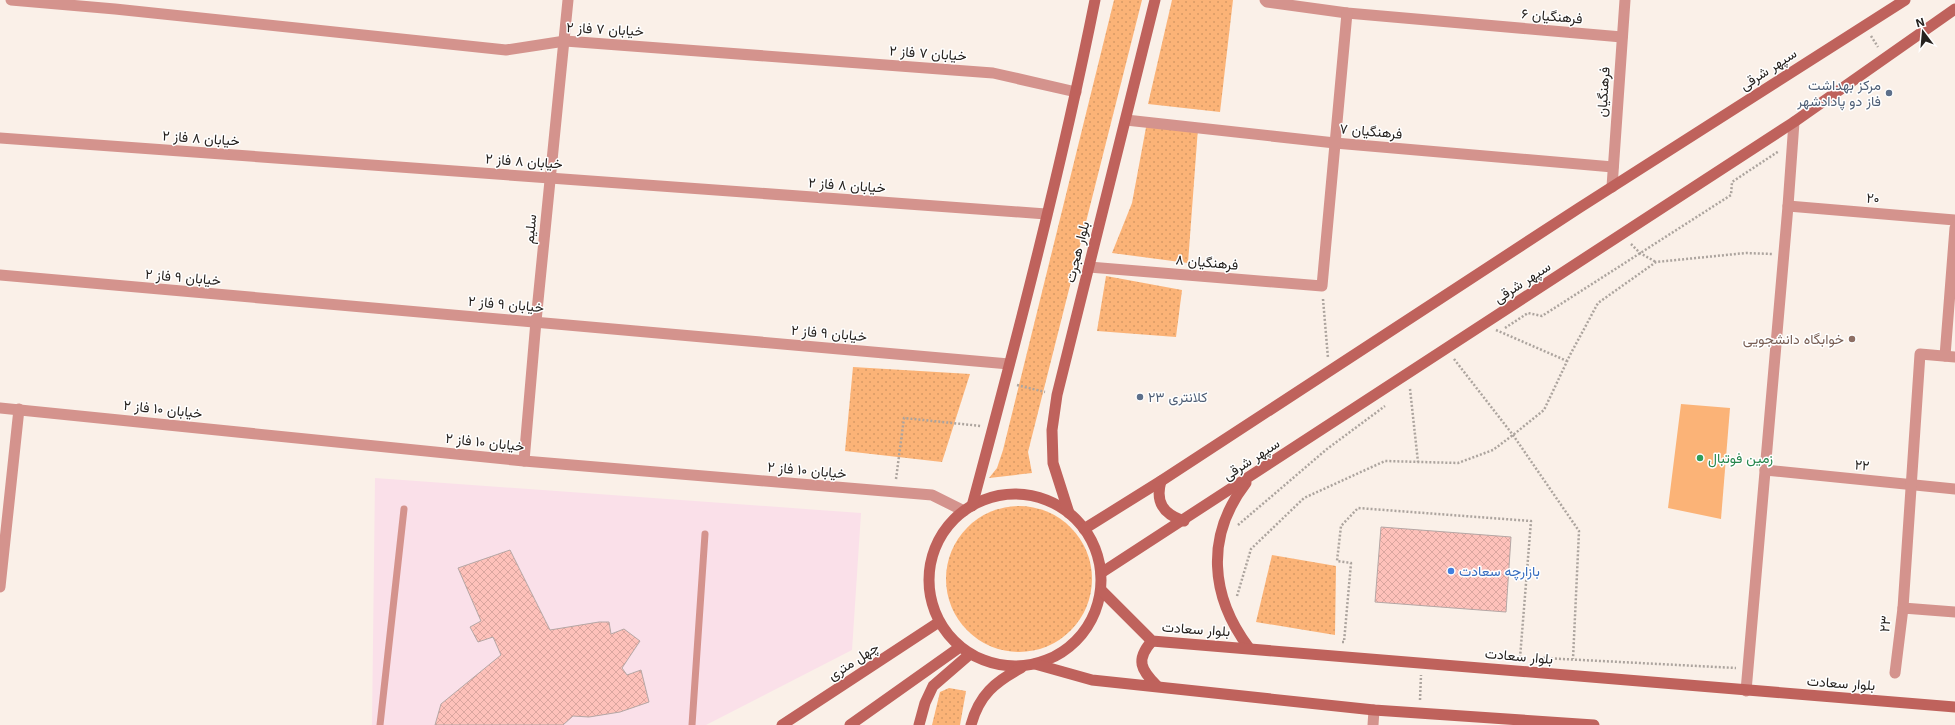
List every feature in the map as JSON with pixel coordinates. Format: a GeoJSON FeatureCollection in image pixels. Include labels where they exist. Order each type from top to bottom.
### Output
{"type":"FeatureCollection","features":[{"type":"Feature","properties":{"kind":"main road"},"geometry":{"type":"LineString","coordinates":[[968,508],[1005,382],[1076,92],[1095,0]]}},
{"type":"Feature","properties":{"kind":"main road","name":"بلوار هجرت"},"geometry":{"type":"LineString","coordinates":[[1069,513],[1053,463],[1052,430],[1057,395],[1155,0]]}},
{"type":"Feature","properties":{"kind":"main road","name":"سپهر شرقی"},"geometry":{"type":"LineString","coordinates":[[1084,529],[1161,481],[1612,187],[1905,0]]}},
{"type":"Feature","properties":{"kind":"main road","name":"سپهر شرقی"},"geometry":{"type":"LineString","coordinates":[[1101,574],[1794,122],[1955,9]]}},
{"type":"Feature","properties":{"kind":"main road"},"geometry":{"type":"LineString","coordinates":[[1249,648],[1237,632],[1227,613],[1221,593],[1218,573],[1218,552],[1226,518],[1238,494],[1251,477]]}},
{"type":"Feature","properties":{"kind":"main road"},"geometry":{"type":"LineString","coordinates":[[1161,481],[1158,492],[1160,502],[1165,511],[1174,518],[1184,521]]}},
{"type":"Feature","properties":{"kind":"main road"},"geometry":{"type":"LineString","coordinates":[[972,725],[975,711],[986,693],[1002,678],[1030,665],[1055,657],[1072,645],[1086,629],[1096,611],[1101,590],[1101,574],[1096,550],[1084,529],[1069,513],[1051,502],[1032,496],[1018,495],[991,498],[968,508],[946,528],[934,550],[930,568],[930,599],[939,622],[960,647],[970,654],[996,665],[1030,665],[1092,680],[1374,710],[1594,725]]}},
{"type":"Feature","properties":{"kind":"main road","name":"بلوار سعادت"},"geometry":{"type":"LineString","coordinates":[[1101,590],[1152,641],[1955,707]]}},
{"type":"Feature","properties":{"kind":"main road","name":"چهل متری"},"geometry":{"type":"LineString","coordinates":[[782,725],[939,622]]}},
{"type":"Feature","properties":{"kind":"main road"},"geometry":{"type":"LineString","coordinates":[[1152,641],[1144,650],[1142,661],[1144,674],[1156,686]]}},
{"type":"Feature","properties":{"kind":"main road"},"geometry":{"type":"LineString","coordinates":[[850,725],[960,647]]}},
{"type":"Feature","properties":{"kind":"main road"},"geometry":{"type":"LineString","coordinates":[[919,725],[924,702],[933,686],[970,654]]}},
{"type":"Feature","properties":{"kind":"street","name":"خیابان ۷ فاز ۲"},"geometry":{"type":"LineString","coordinates":[[11,0],[115,9],[506,50],[564,41],[993,73],[1076,92]]}},
{"type":"Feature","properties":{"kind":"street","name":"سلیم"},"geometry":{"type":"LineString","coordinates":[[524,461],[536,321],[568,0]]}},
{"type":"Feature","properties":{"kind":"street","name":"فرهنگیان ۶"},"geometry":{"type":"LineString","coordinates":[[1265,0],[1267,2],[1347,13],[1622,37]]}},
{"type":"Feature","properties":{"kind":"street","name":"فرهنگیان"},"geometry":{"type":"LineString","coordinates":[[1612,187],[1625,0]]}},
{"type":"Feature","properties":{"kind":"street"},"geometry":{"type":"LineString","coordinates":[[1322,286],[1347,13]]}},
{"type":"Feature","properties":{"kind":"street","name":"فرهنگیان ۷"},"geometry":{"type":"LineString","coordinates":[[1126,120],[1335,143],[1613,167]]}},
{"type":"Feature","properties":{"kind":"street"},"geometry":{"type":"LineString","coordinates":[[1746,690],[1766,470],[1794,122]]}},
{"type":"Feature","properties":{"kind":"street","name":"خیابان ۸ فاز ۲"},"geometry":{"type":"LineString","coordinates":[[0,138],[1046,214]]}},
{"type":"Feature","properties":{"kind":"street","name":"۲۰"},"geometry":{"type":"LineString","coordinates":[[1788,206],[1955,220]]}},
{"type":"Feature","properties":{"kind":"street"},"geometry":{"type":"LineString","coordinates":[[1903,608],[1920,354],[1950,357],[1955,228]]}},
{"type":"Feature","properties":{"kind":"street","name":"فرهنگیان ۸"},"geometry":{"type":"LineString","coordinates":[[1089,266],[1322,286]]}},
{"type":"Feature","properties":{"kind":"street","name":"خیابان ۹ فاز ۲"},"geometry":{"type":"LineString","coordinates":[[0,275],[118,287],[536,321],[1009,364]]}},
{"type":"Feature","properties":{"kind":"street","name":"خیابان ۱۰ فاز ۲"},"geometry":{"type":"LineString","coordinates":[[0,408],[524,461],[932,495],[968,508]]}},
{"type":"Feature","properties":{"kind":"street"},"geometry":{"type":"LineString","coordinates":[[0,587],[2,549],[19,409]]}},
{"type":"Feature","properties":{"kind":"street","name":"۲۲"},"geometry":{"type":"LineString","coordinates":[[1766,470],[1955,489]]}},
{"type":"Feature","properties":{"kind":"street","name":"۲۳"},"geometry":{"type":"LineString","coordinates":[[1894,673],[1903,608],[1955,612]]}},
{"type":"Feature","properties":{"kind":"street"},"geometry":{"type":"LineString","coordinates":[[1373,725],[1374,710]]}},
{"type":"Feature","properties":{"kind":"lane"},"geometry":{"type":"LineString","coordinates":[[380,725],[404,509]]}},
{"type":"Feature","properties":{"kind":"lane"},"geometry":{"type":"LineString","coordinates":[[692,725],[705,534]]}},
{"type":"Feature","properties":{"kind":"path"},"geometry":{"type":"LineString","coordinates":[[1864,26],[1885,58]]}},
{"type":"Feature","properties":{"kind":"path"},"geometry":{"type":"LineString","coordinates":[[1498,332],[1528,313],[1542,316],[1731,195],[1732,182],[1792,142]]}},
{"type":"Feature","properties":{"kind":"path"},"geometry":{"type":"LineString","coordinates":[[1621,235],[1640,253],[1656,262]]}},
{"type":"Feature","properties":{"kind":"path"},"geometry":{"type":"LineString","coordinates":[[1233,593],[1236,599],[1251,549],[1304,498],[1385,461],[1458,463],[1493,450],[1513,435],[1544,410],[1567,360],[1598,303],[1656,262],[1746,253],[1784,255]]}},
{"type":"Feature","properties":{"kind":"path"},"geometry":{"type":"LineString","coordinates":[[1322,286],[1329,372]]}},
{"type":"Feature","properties":{"kind":"path"},"geometry":{"type":"LineString","coordinates":[[1487,323],[1498,332],[1567,360]]}},
{"type":"Feature","properties":{"kind":"path"},"geometry":{"type":"LineString","coordinates":[[1446,349],[1513,435],[1579,531],[1572,676]]}},
{"type":"Feature","properties":{"kind":"path"},"geometry":{"type":"LineString","coordinates":[[1448,364],[1460,356]]}},
{"type":"Feature","properties":{"kind":"path"},"geometry":{"type":"LineString","coordinates":[[1005,382],[1057,395]]}},
{"type":"Feature","properties":{"kind":"path"},"geometry":{"type":"LineString","coordinates":[[1403,393],[1416,384]]}},
{"type":"Feature","properties":{"kind":"path"},"geometry":{"type":"LineString","coordinates":[[1410,389],[1418,462]]}},
{"type":"Feature","properties":{"kind":"path"},"geometry":{"type":"LineString","coordinates":[[1235,532],[1238,525],[1322,454],[1390,402]]}},
{"type":"Feature","properties":{"kind":"path"},"geometry":{"type":"LineString","coordinates":[[895,492],[904,418],[993,427]]}},
{"type":"Feature","properties":{"kind":"path"},"geometry":{"type":"LineString","coordinates":[[1336,642],[1344,642],[1351,563],[1337,561],[1341,526],[1358,508],[1531,521],[1520,658],[1528,658]]}},
{"type":"Feature","properties":{"kind":"path"},"geometry":{"type":"LineString","coordinates":[[1535,658],[1748,669]]}},
{"type":"Feature","properties":{"kind":"path"},"geometry":{"type":"LineString","coordinates":[[1419,713],[1422,663]]}},
{"type":"Feature","properties":{"kind":"shaded area"},"geometry":{"type":"Polygon","coordinates":[[[1114,0],[1142,0],[1028,452],[1032,473],[989,478],[997,468],[1003,450],[1114,0]]]}},
{"type":"Feature","properties":{"kind":"shaded area"},"geometry":{"type":"Polygon","coordinates":[[[1172,0],[1233,0],[1220,112],[1148,104],[1172,0]]]}},
{"type":"Feature","properties":{"kind":"shaded area"},"geometry":{"type":"Polygon","coordinates":[[[1147,122],[1198,128],[1188,263],[1112,253],[1132,203],[1147,122]]]}},
{"type":"Feature","properties":{"kind":"shaded area"},"geometry":{"type":"Polygon","coordinates":[[[1106,276],[1182,290],[1176,337],[1097,331],[1106,276]]]}},
{"type":"Feature","properties":{"kind":"shaded area"},"geometry":{"type":"Polygon","coordinates":[[[853,367],[970,374],[942,462],[845,451],[853,367]]]}},
{"type":"Feature","properties":{"kind":"shaded area","name":"زمین فوتبال"},"geometry":{"type":"Polygon","coordinates":[[[1681,404],[1730,408],[1721,519],[1668,508],[1681,404]]]}},
{"type":"Feature","properties":{"kind":"shaded area"},"geometry":{"type":"Polygon","coordinates":[[[375,478],[861,513],[852,650],[706,725],[372,725],[375,478]]]}},
{"type":"Feature","properties":{"kind":"shaded area"},"geometry":{"type":"Polygon","coordinates":[[[1019,506],[1047,512],[1065,523],[1075,533],[1086,551],[1092,579],[1086,607],[1075,625],[1065,635],[1047,646],[1019,652],[991,646],[973,635],[963,625],[952,607],[946,579],[952,551],[963,533],[973,523],[991,512],[1019,506]]]}},
{"type":"Feature","properties":{"kind":"shaded area"},"geometry":{"type":"Polygon","coordinates":[[[1272,555],[1336,566],[1335,635],[1256,622],[1272,555]]]}},
{"type":"Feature","properties":{"kind":"shaded area"},"geometry":{"type":"Polygon","coordinates":[[[949,688],[966,691],[960,725],[932,725],[940,692],[949,688]]]}},
{"type":"Feature","properties":{"kind":"building"},"geometry":{"type":"Polygon","coordinates":[[[1381,527],[1511,537],[1506,612],[1375,602],[1381,527]]]}},
{"type":"Feature","properties":{"kind":"building"},"geometry":{"type":"Polygon","coordinates":[[[510,550],[550,630],[599,622],[609,622],[611,634],[624,629],[640,641],[622,668],[627,675],[641,670],[649,702],[620,712],[589,717],[573,716],[563,725],[435,725],[441,704],[501,655],[493,637],[478,642],[470,627],[481,621],[458,568],[510,550]]]}},
{"type":"Feature","properties":{"kind":"place","name":"مرکز بهداشت فاز دو پادادشهر"},"geometry":{"type":"Point","coordinates":[1889,93]}},
{"type":"Feature","properties":{"kind":"place","name":"خوابگاه دانشجویی"},"geometry":{"type":"Point","coordinates":[1852,339]}},
{"type":"Feature","properties":{"kind":"place","name":"کلانتری ۲۳"},"geometry":{"type":"Point","coordinates":[1140,397]}},
{"type":"Feature","properties":{"kind":"place","name":"زمین فوتبال"},"geometry":{"type":"Point","coordinates":[1700,458]}},
{"type":"Feature","properties":{"kind":"place","name":"بازارچه سعادت"},"geometry":{"type":"Point","coordinates":[1451,571]}}]}
